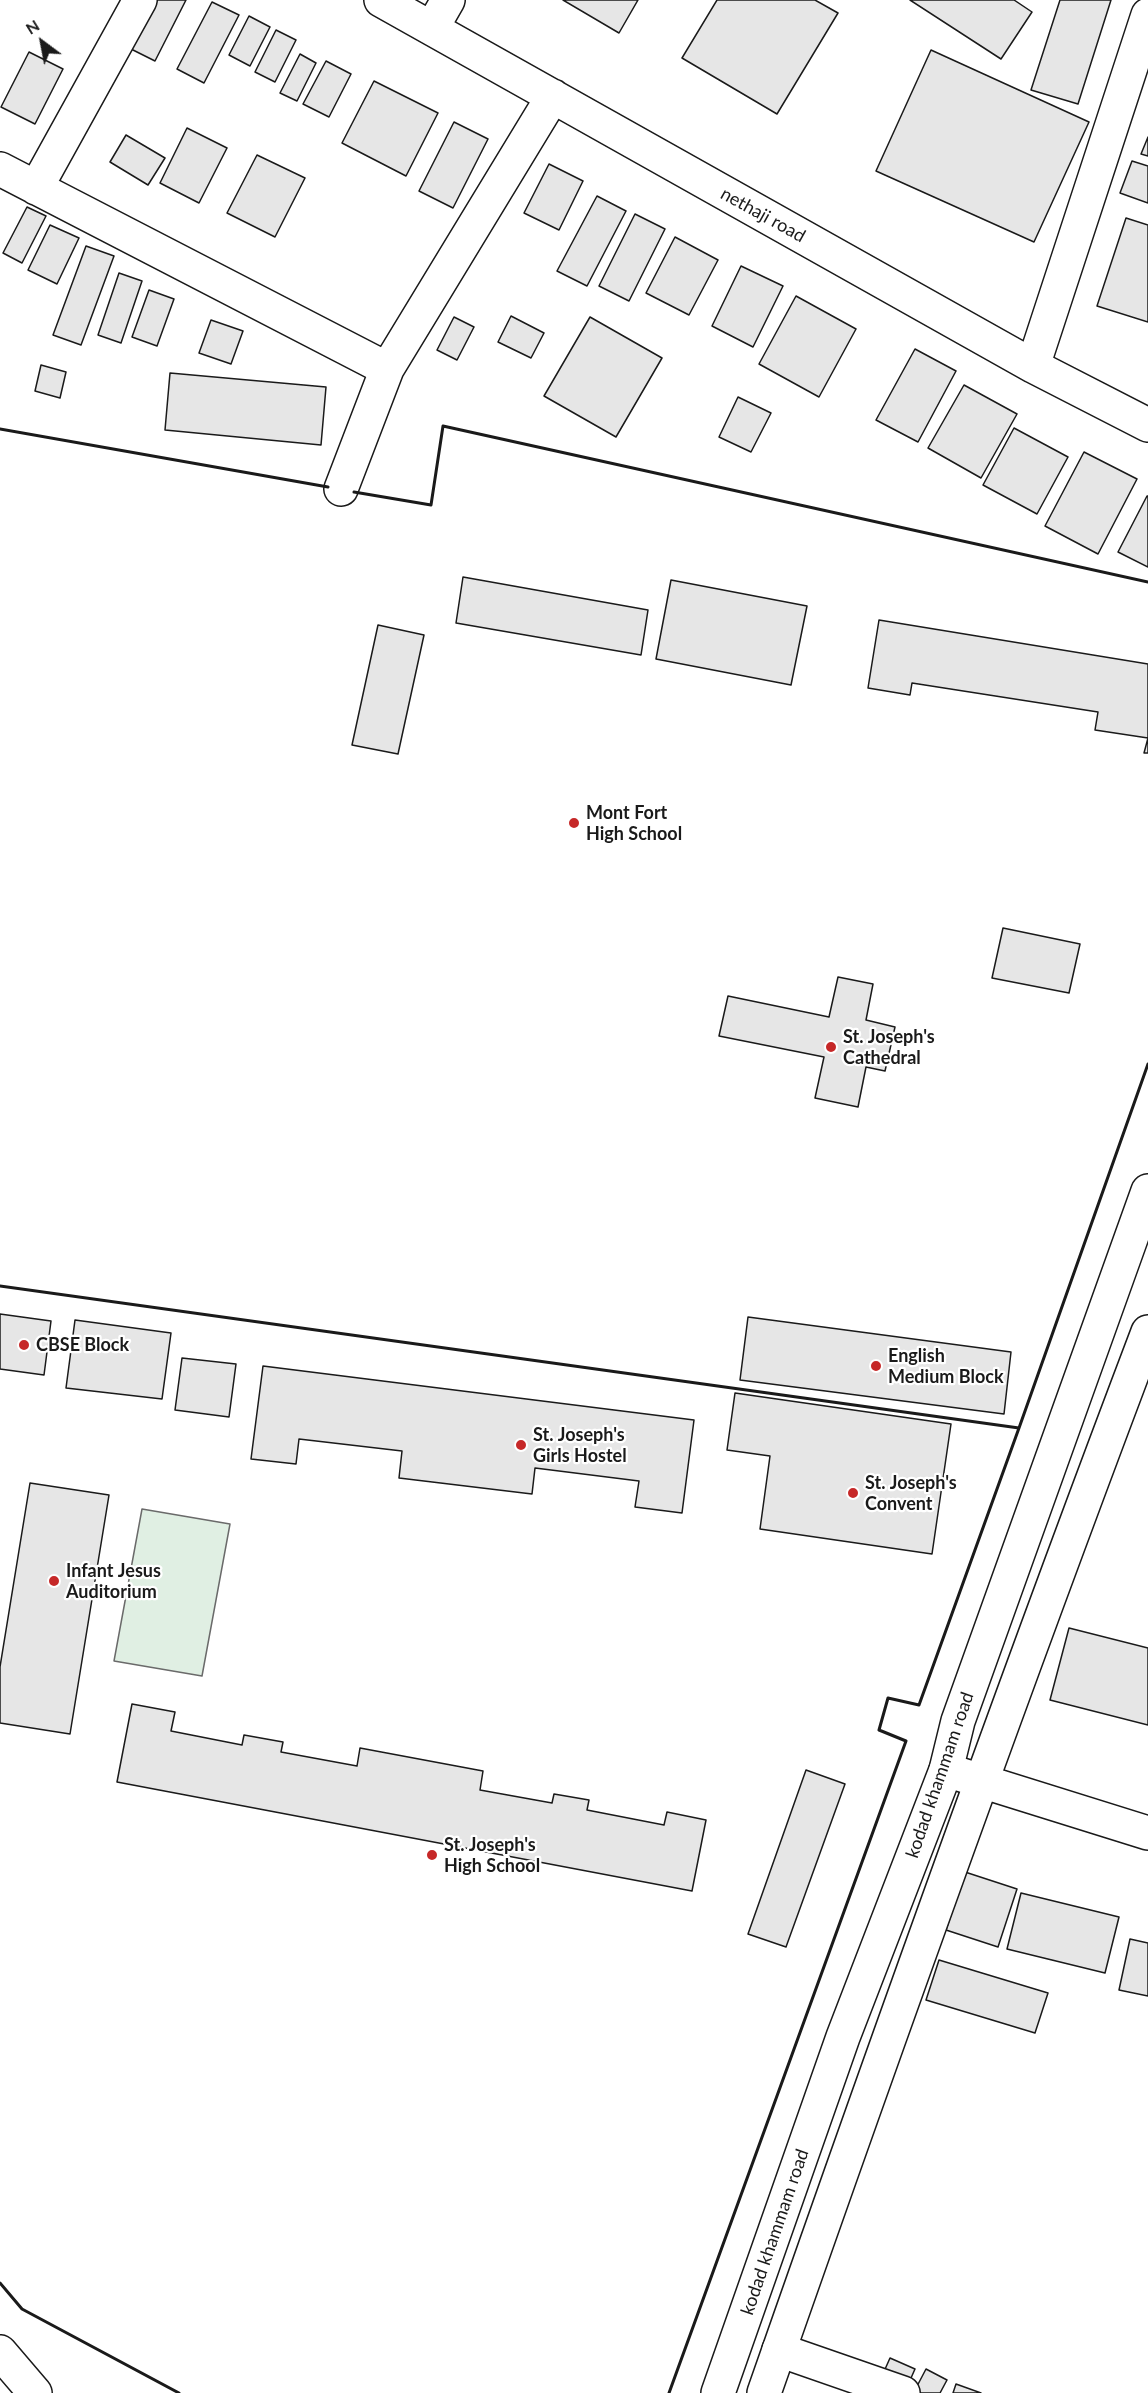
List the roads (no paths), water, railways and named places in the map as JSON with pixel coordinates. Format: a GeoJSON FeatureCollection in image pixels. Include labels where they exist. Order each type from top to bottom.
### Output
{"type":"FeatureCollection","features":[{"type":"Feature","properties":{"kind":"street"},"geometry":{"type":"LineString","coordinates":[[36,188],[140,0]]}},
{"type":"Feature","properties":{"kind":"street","name":"nethaji road"},"geometry":{"type":"LineString","coordinates":[[381,0],[1033,366],[1148,425]]}},
{"type":"Feature","properties":{"kind":"street"},"geometry":{"type":"LineString","coordinates":[[432,28],[448,0]]}},
{"type":"Feature","properties":{"kind":"street"},"geometry":{"type":"LineString","coordinates":[[1033,366],[1148,15]]}},
{"type":"Feature","properties":{"kind":"street"},"geometry":{"type":"LineString","coordinates":[[341,489],[387,369],[553,96]]}},
{"type":"Feature","properties":{"kind":"street"},"geometry":{"type":"LineString","coordinates":[[0,169],[387,369]]}},
{"type":"Feature","properties":{"kind":"street","name":"kodad khammam road"},"geometry":{"type":"LineString","coordinates":[[718,2393],[843,2037],[946,1770],[958,1721],[1148,1191]]}},
{"type":"Feature","properties":{"kind":"street"},"geometry":{"type":"LineString","coordinates":[[764,2393],[846,2156],[1055,1579],[1148,1332]]}},
{"type":"Feature","properties":{"kind":"street"},"geometry":{"type":"LineString","coordinates":[[946,1770],[1148,1833]]}},
{"type":"Feature","properties":{"kind":"street"},"geometry":{"type":"LineString","coordinates":[[779,2350],[903,2393]]}},
{"type":"Feature","properties":{"kind":"street"},"geometry":{"type":"LineString","coordinates":[[0,2352],[35,2393]]}},
{"type":"Feature","properties":{"kind":"place","name":"Mont Fort High School"},"geometry":{"type":"Point","coordinates":[574,823]}},
{"type":"Feature","properties":{"kind":"place","name":"St. Joseph's Cathedral"},"geometry":{"type":"Point","coordinates":[831,1047]}},
{"type":"Feature","properties":{"kind":"place","name":"CBSE Block"},"geometry":{"type":"Point","coordinates":[24,1345]}},
{"type":"Feature","properties":{"kind":"place","name":"English Medium Block"},"geometry":{"type":"Point","coordinates":[876,1366]}},
{"type":"Feature","properties":{"kind":"place","name":"St. Joseph's Girls Hostel"},"geometry":{"type":"Point","coordinates":[521,1445]}},
{"type":"Feature","properties":{"kind":"place","name":"St. Joseph's Convent"},"geometry":{"type":"Point","coordinates":[853,1493]}},
{"type":"Feature","properties":{"kind":"place","name":"Infant Jesus Auditorium"},"geometry":{"type":"Point","coordinates":[54,1581]}},
{"type":"Feature","properties":{"kind":"place","name":"St. Joseph's High School"},"geometry":{"type":"Point","coordinates":[432,1855]}}]}
